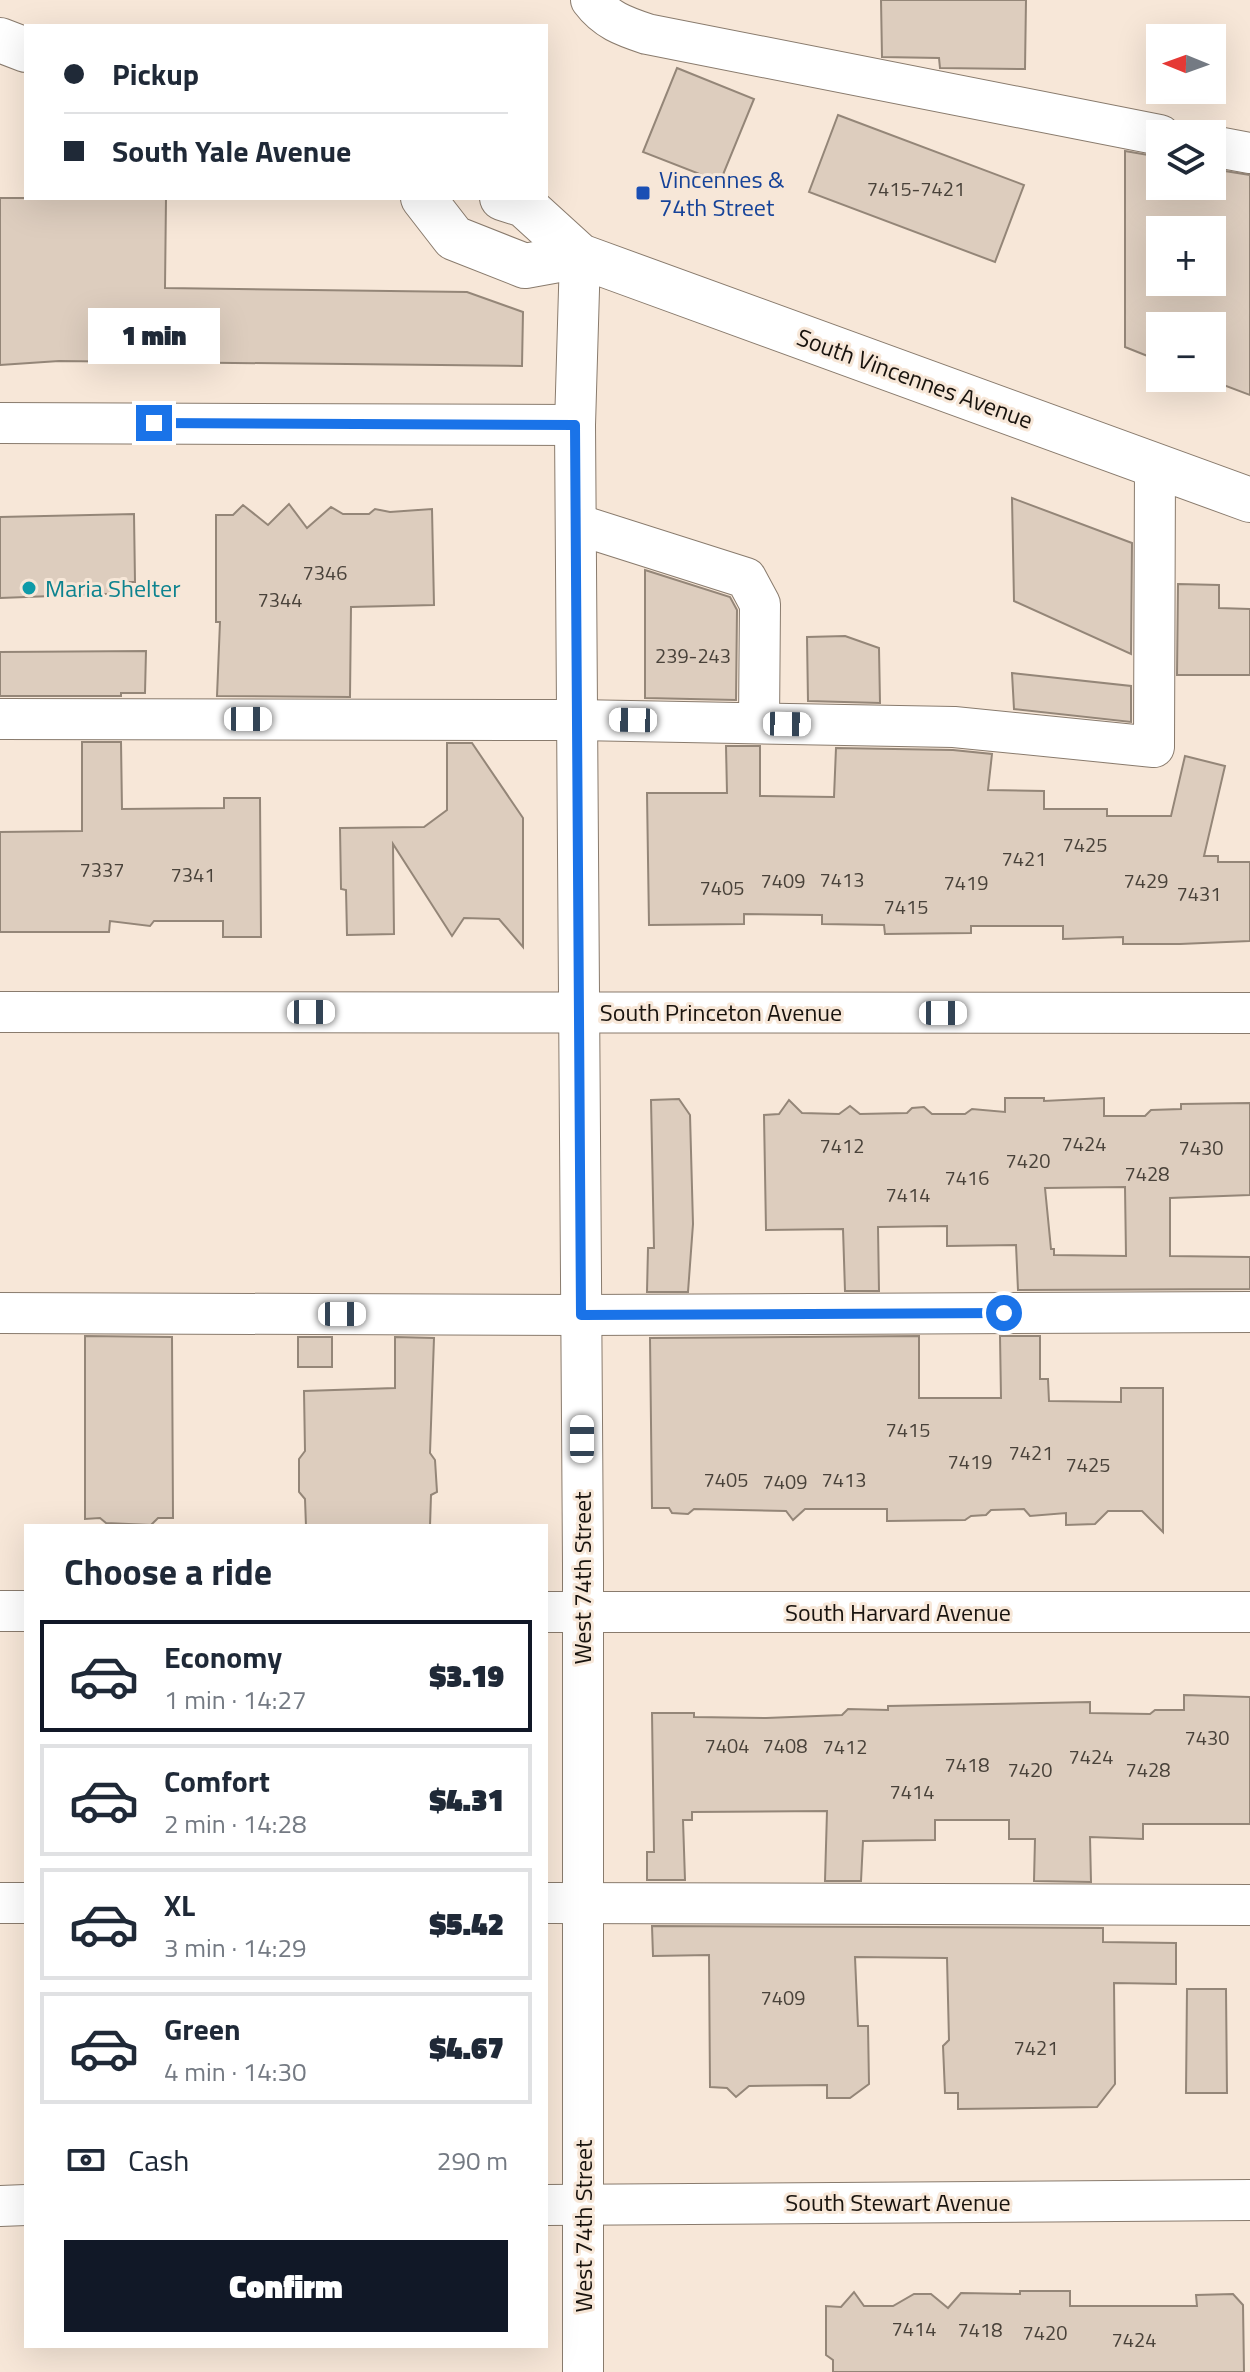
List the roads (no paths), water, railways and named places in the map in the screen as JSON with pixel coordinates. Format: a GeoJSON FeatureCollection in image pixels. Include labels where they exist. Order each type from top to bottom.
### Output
{"type":"FeatureCollection","features":[{"type":"Feature","properties":{"kind":"main road"},"geometry":{"type":"LineString","coordinates":[[0,40],[24,49]]}},
{"type":"Feature","properties":{"kind":"main road"},"geometry":{"type":"LineString","coordinates":[[425,200],[454,238],[525,266],[580,256]]}},
{"type":"Feature","properties":{"kind":"main road","name":"South Vincennes Avenue"},"geometry":{"type":"LineString","coordinates":[[508,200],[524,205],[580,256],[1250,500]]}},
{"type":"Feature","properties":{"kind":"street"},"geometry":{"type":"LineString","coordinates":[[591,0],[602,15],[619,25],[647,34],[1146,132]]}},
{"type":"Feature","properties":{"kind":"street"},"geometry":{"type":"LineString","coordinates":[[1226,149],[1250,153]]}},
{"type":"Feature","properties":{"kind":"street","name":"West 74th Street"},"geometry":{"type":"LineString","coordinates":[[580,256],[575,425],[581,1315],[564,1612],[564,2204],[583,2372]]}},
{"type":"Feature","properties":{"kind":"street"},"geometry":{"type":"LineString","coordinates":[[0,423],[575,425]]}},
{"type":"Feature","properties":{"kind":"street"},"geometry":{"type":"LineString","coordinates":[[0,719],[577,720],[954,727],[1154,747],[1155,466]]}},
{"type":"Feature","properties":{"kind":"street"},"geometry":{"type":"LineString","coordinates":[[576,524],[746,578],[760,604],[759,723]]}},
{"type":"Feature","properties":{"kind":"street","name":"South Princeton Avenue"},"geometry":{"type":"LineString","coordinates":[[0,1012],[1250,1013]]}},
{"type":"Feature","properties":{"kind":"street"},"geometry":{"type":"LineString","coordinates":[[0,1313],[581,1315],[1250,1312]]}},
{"type":"Feature","properties":{"kind":"street"},"geometry":{"type":"LineString","coordinates":[[0,1611],[24,1611]]}},
{"type":"Feature","properties":{"kind":"street","name":"South Harvard Avenue"},"geometry":{"type":"LineString","coordinates":[[564,1612],[1250,1612]]}},
{"type":"Feature","properties":{"kind":"street"},"geometry":{"type":"LineString","coordinates":[[0,1903],[24,1903]]}},
{"type":"Feature","properties":{"kind":"street"},"geometry":{"type":"LineString","coordinates":[[564,1903],[1250,1905]]}},
{"type":"Feature","properties":{"kind":"street","name":"South Stewart Avenue"},"geometry":{"type":"LineString","coordinates":[[564,2204],[1250,2200]]}},
{"type":"Feature","properties":{"kind":"street"},"geometry":{"type":"LineString","coordinates":[[0,2206],[24,2205]]}},
{"type":"Feature","properties":{"kind":"place","name":"Vincennes & 74th Street"},"geometry":{"type":"Point","coordinates":[643,193]}},
{"type":"Feature","properties":{"kind":"place","name":"Maria Shelter"},"geometry":{"type":"Point","coordinates":[29,588]}}]}
